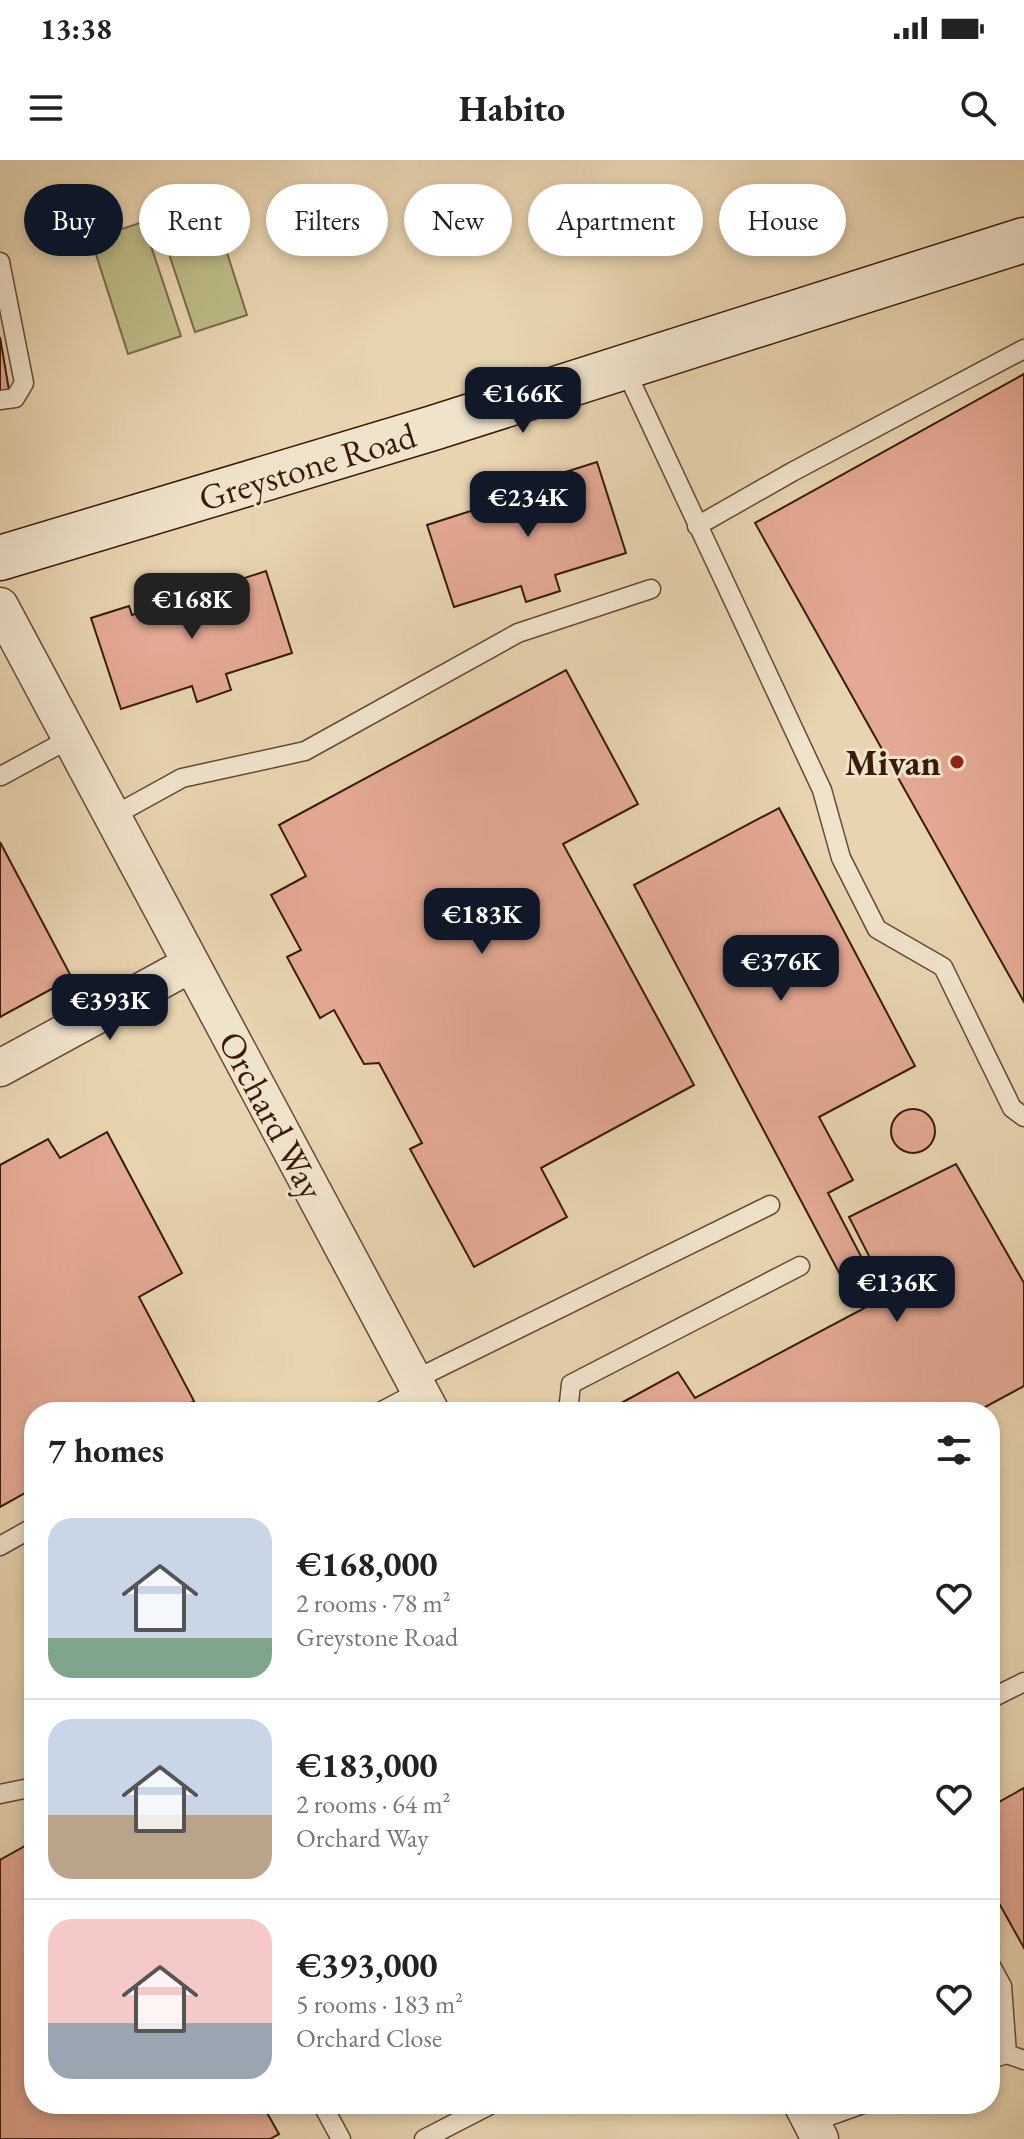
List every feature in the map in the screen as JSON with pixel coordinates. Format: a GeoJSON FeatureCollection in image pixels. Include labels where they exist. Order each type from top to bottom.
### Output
{"type":"FeatureCollection","features":[{"type":"Feature","properties":{"kind":"main road","name":"Greystone Road"},"geometry":{"type":"LineString","coordinates":[[0,558],[624,367],[1024,240]]}},
{"type":"Feature","properties":{"kind":"street","name":"Orchard Way"},"geometry":{"type":"LineString","coordinates":[[0,606],[422,1394]]}},
{"type":"Feature","properties":{"kind":"street"},"geometry":{"type":"LineString","coordinates":[[0,1068],[191,964]]}},
{"type":"Feature","properties":{"kind":"lane"},"geometry":{"type":"LineString","coordinates":[[0,262],[24,383],[15,398],[0,400]]}},
{"type":"Feature","properties":{"kind":"lane"},"geometry":{"type":"LineString","coordinates":[[697,526],[1024,349]]}},
{"type":"Feature","properties":{"kind":"lane"},"geometry":{"type":"LineString","coordinates":[[624,367],[822,790],[841,858],[877,929],[943,967],[1012,1108],[1024,1117]]}},
{"type":"Feature","properties":{"kind":"lane"},"geometry":{"type":"LineString","coordinates":[[113,816],[182,778],[305,751],[518,633],[651,589]]}},
{"type":"Feature","properties":{"kind":"lane"},"geometry":{"type":"LineString","coordinates":[[1,776],[71,738]]}},
{"type":"Feature","properties":{"kind":"lane"},"geometry":{"type":"LineString","coordinates":[[403,1402],[770,1205]]}},
{"type":"Feature","properties":{"kind":"lane"},"geometry":{"type":"LineString","coordinates":[[569,1402],[571,1384],[800,1266]]}},
{"type":"Feature","properties":{"kind":"lane"},"geometry":{"type":"LineString","coordinates":[[0,1546],[24,1533]]}},
{"type":"Feature","properties":{"kind":"lane"},"geometry":{"type":"LineString","coordinates":[[1000,1694],[1024,1682]]}},
{"type":"Feature","properties":{"kind":"lane"},"geometry":{"type":"LineString","coordinates":[[0,1794],[24,1789]]}},
{"type":"Feature","properties":{"kind":"lane"},"geometry":{"type":"LineString","coordinates":[[1000,1982],[1007,2058]]}},
{"type":"Feature","properties":{"kind":"lane"},"geometry":{"type":"LineString","coordinates":[[327,2114],[341,2139]]}},
{"type":"Feature","properties":{"kind":"lane"},"geometry":{"type":"LineString","coordinates":[[424,2139],[473,2114]]}},
{"type":"Feature","properties":{"kind":"lane"},"geometry":{"type":"LineString","coordinates":[[811,2122],[834,2114]]}},
{"type":"Feature","properties":{"kind":"shaded area"},"geometry":{"type":"Polygon","coordinates":[[[139,223],[139,256],[154,256],[181,336],[128,354],[96,256],[123,256],[123,229],[139,223]]]}},
{"type":"Feature","properties":{"kind":"shaded area"},"geometry":{"type":"Polygon","coordinates":[[[170,256],[228,256],[247,315],[195,332],[170,256]]]}},
{"type":"Feature","properties":{"kind":"building"},"geometry":{"type":"Polygon","coordinates":[[[0,337],[10,396],[0,398],[0,337]]]}},
{"type":"Feature","properties":{"kind":"building","name":"Mivan"},"geometry":{"type":"Polygon","coordinates":[[[1024,374],[1024,1002],[755,523],[1024,374]]]}},
{"type":"Feature","properties":{"kind":"building"},"geometry":{"type":"Polygon","coordinates":[[[597,462],[626,553],[555,575],[560,591],[526,602],[521,586],[454,607],[427,525],[561,482],[559,474],[597,462]]]}},
{"type":"Feature","properties":{"kind":"building"},"geometry":{"type":"Polygon","coordinates":[[[266,571],[292,653],[226,674],[231,690],[197,702],[192,686],[121,709],[91,618],[129,606],[132,615],[266,571]]]}},
{"type":"Feature","properties":{"kind":"building"},"geometry":{"type":"Polygon","coordinates":[[[566,670],[638,804],[563,844],[694,1085],[541,1168],[567,1217],[474,1267],[410,1149],[422,1143],[379,1063],[364,1064],[334,1010],[320,1018],[287,957],[301,950],[271,895],[306,876],[279,825],[566,670]]]}},
{"type":"Feature","properties":{"kind":"building"},"geometry":{"type":"Polygon","coordinates":[[[779,808],[915,1066],[819,1117],[853,1180],[828,1193],[878,1289],[854,1301],[634,885],[779,808]]]}},
{"type":"Feature","properties":{"kind":"building"},"geometry":{"type":"Polygon","coordinates":[[[0,842],[72,978],[0,1017],[0,842]]]}},
{"type":"Feature","properties":{"kind":"building"},"geometry":{"type":"Polygon","coordinates":[[[913,1109],[928,1116],[935,1131],[928,1146],[913,1153],[898,1146],[891,1131],[898,1116],[913,1109]]]}},
{"type":"Feature","properties":{"kind":"building"},"geometry":{"type":"Polygon","coordinates":[[[107,1132],[182,1273],[139,1297],[194,1401],[24,1402],[24,1494],[0,1507],[0,1165],[48,1139],[60,1158],[107,1132]]]}},
{"type":"Feature","properties":{"kind":"building"},"geometry":{"type":"Polygon","coordinates":[[[956,1164],[1024,1283],[1024,1386],[994,1402],[623,1402],[678,1372],[695,1398],[889,1295],[849,1217],[956,1164]]]}},
{"type":"Feature","properties":{"kind":"building"},"geometry":{"type":"Polygon","coordinates":[[[1024,1788],[1024,1948],[1000,1905],[1000,1801],[1024,1788]]]}},
{"type":"Feature","properties":{"kind":"building"},"geometry":{"type":"Polygon","coordinates":[[[24,1847],[24,2114],[268,2114],[279,2134],[270,2139],[0,2139],[0,1860],[24,1847]]]}},
{"type":"Feature","properties":{"kind":"place","name":"Mivan"},"geometry":{"type":"Point","coordinates":[957,762]}}]}
